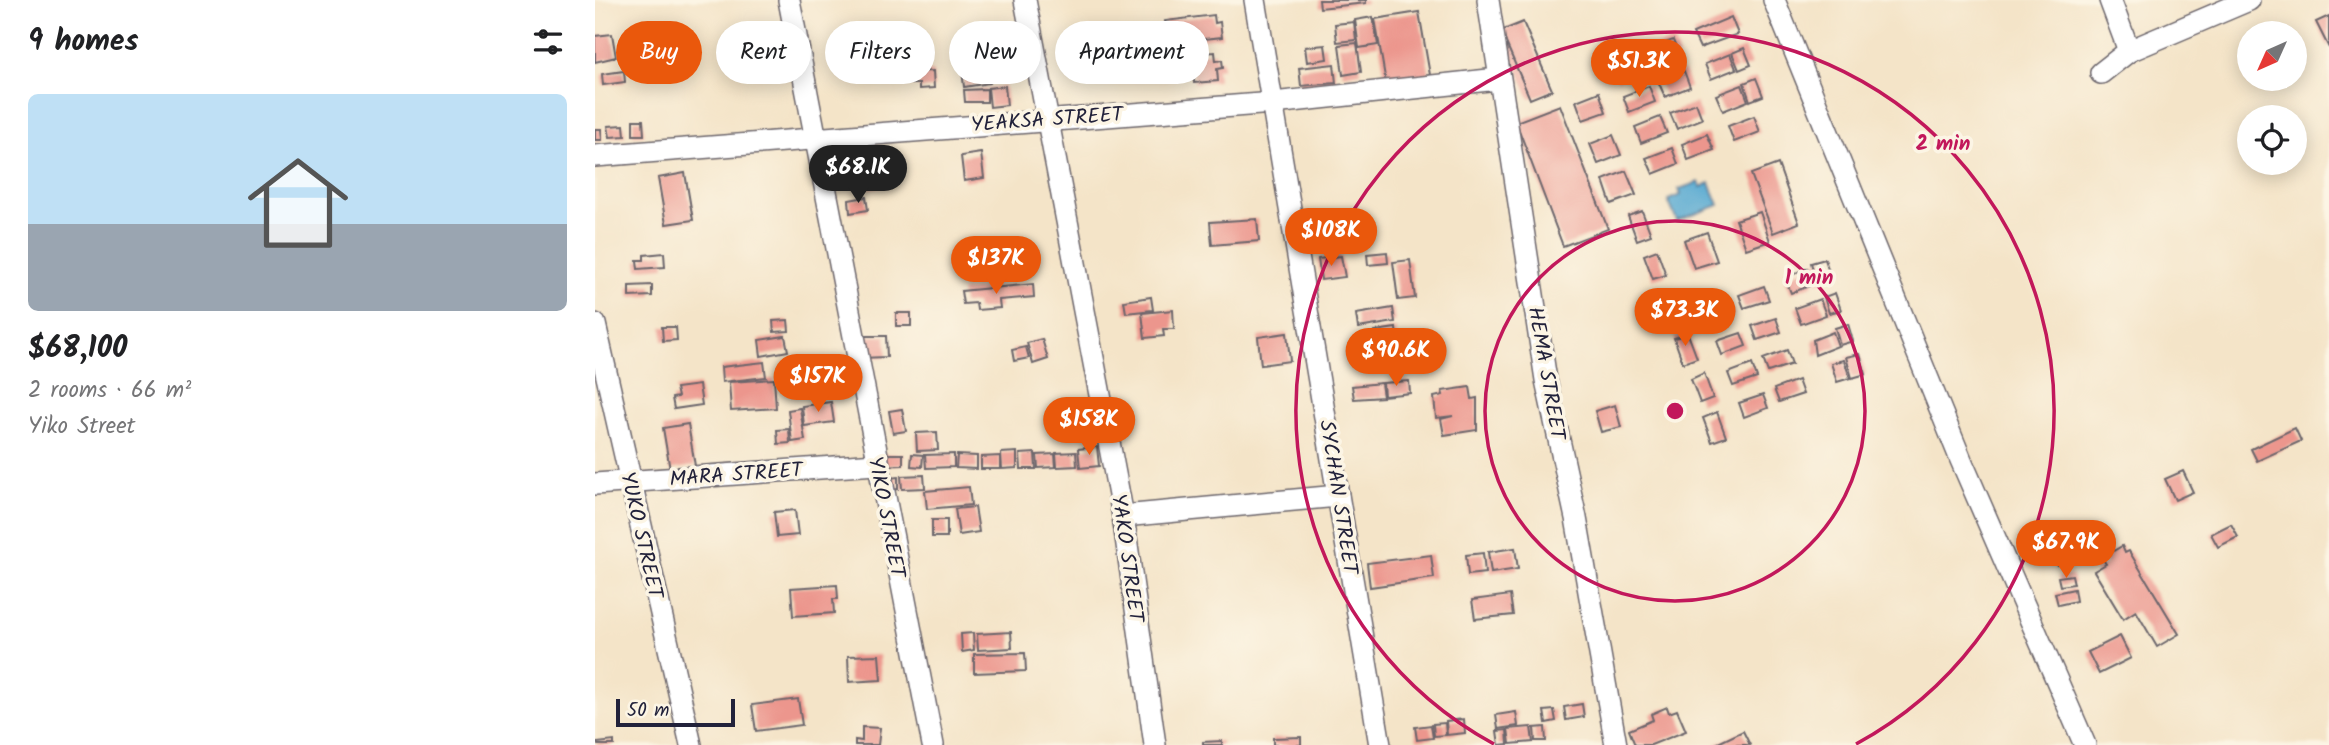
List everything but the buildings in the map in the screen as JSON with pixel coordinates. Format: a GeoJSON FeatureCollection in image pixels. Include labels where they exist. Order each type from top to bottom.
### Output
{"type":"FeatureCollection","features":[{"type":"Feature","properties":{"kind":"street","name":"YIKO STREET"},"geometry":{"type":"LineString","coordinates":[[789,0],[876,464],[933,745]]}},
{"type":"Feature","properties":{"kind":"street","name":"YAKO STREET"},"geometry":{"type":"LineString","coordinates":[[1025,0],[1123,516],[1155,745]]}},
{"type":"Feature","properties":{"kind":"street","name":"SYCHAN STREET"},"geometry":{"type":"LineString","coordinates":[[1255,0],[1380,745]]}},
{"type":"Feature","properties":{"kind":"street","name":"HEMA STREET"},"geometry":{"type":"LineString","coordinates":[[1488,0],[1546,380],[1595,618],[1616,745]]}},
{"type":"Feature","properties":{"kind":"street"},"geometry":{"type":"LineString","coordinates":[[1774,0],[1961,460],[2085,745]]}},
{"type":"Feature","properties":{"kind":"street"},"geometry":{"type":"LineString","coordinates":[[2110,0],[2129,51]]}},
{"type":"Feature","properties":{"kind":"street"},"geometry":{"type":"LineString","coordinates":[[2101,73],[2129,51],[2239,2]]}},
{"type":"Feature","properties":{"kind":"street","name":"YEAKSA STREET"},"geometry":{"type":"LineString","coordinates":[[595,156],[1049,118],[1273,103],[1498,79]]}},
{"type":"Feature","properties":{"kind":"street","name":"YUKO STREET"},"geometry":{"type":"LineString","coordinates":[[595,324],[691,745]]}},
{"type":"Feature","properties":{"kind":"street","name":"MARA STREET"},"geometry":{"type":"LineString","coordinates":[[595,484],[876,464]]}},
{"type":"Feature","properties":{"kind":"street"},"geometry":{"type":"LineString","coordinates":[[1123,516],[1339,496]]}},
{"type":"Feature","properties":{"kind":"water"},"geometry":{"type":"Polygon","coordinates":[[[1699,182],[1701,187],[1710,183],[1719,205],[1677,221],[1668,200],[1681,195],[1679,189],[1699,182]]]}}]}
